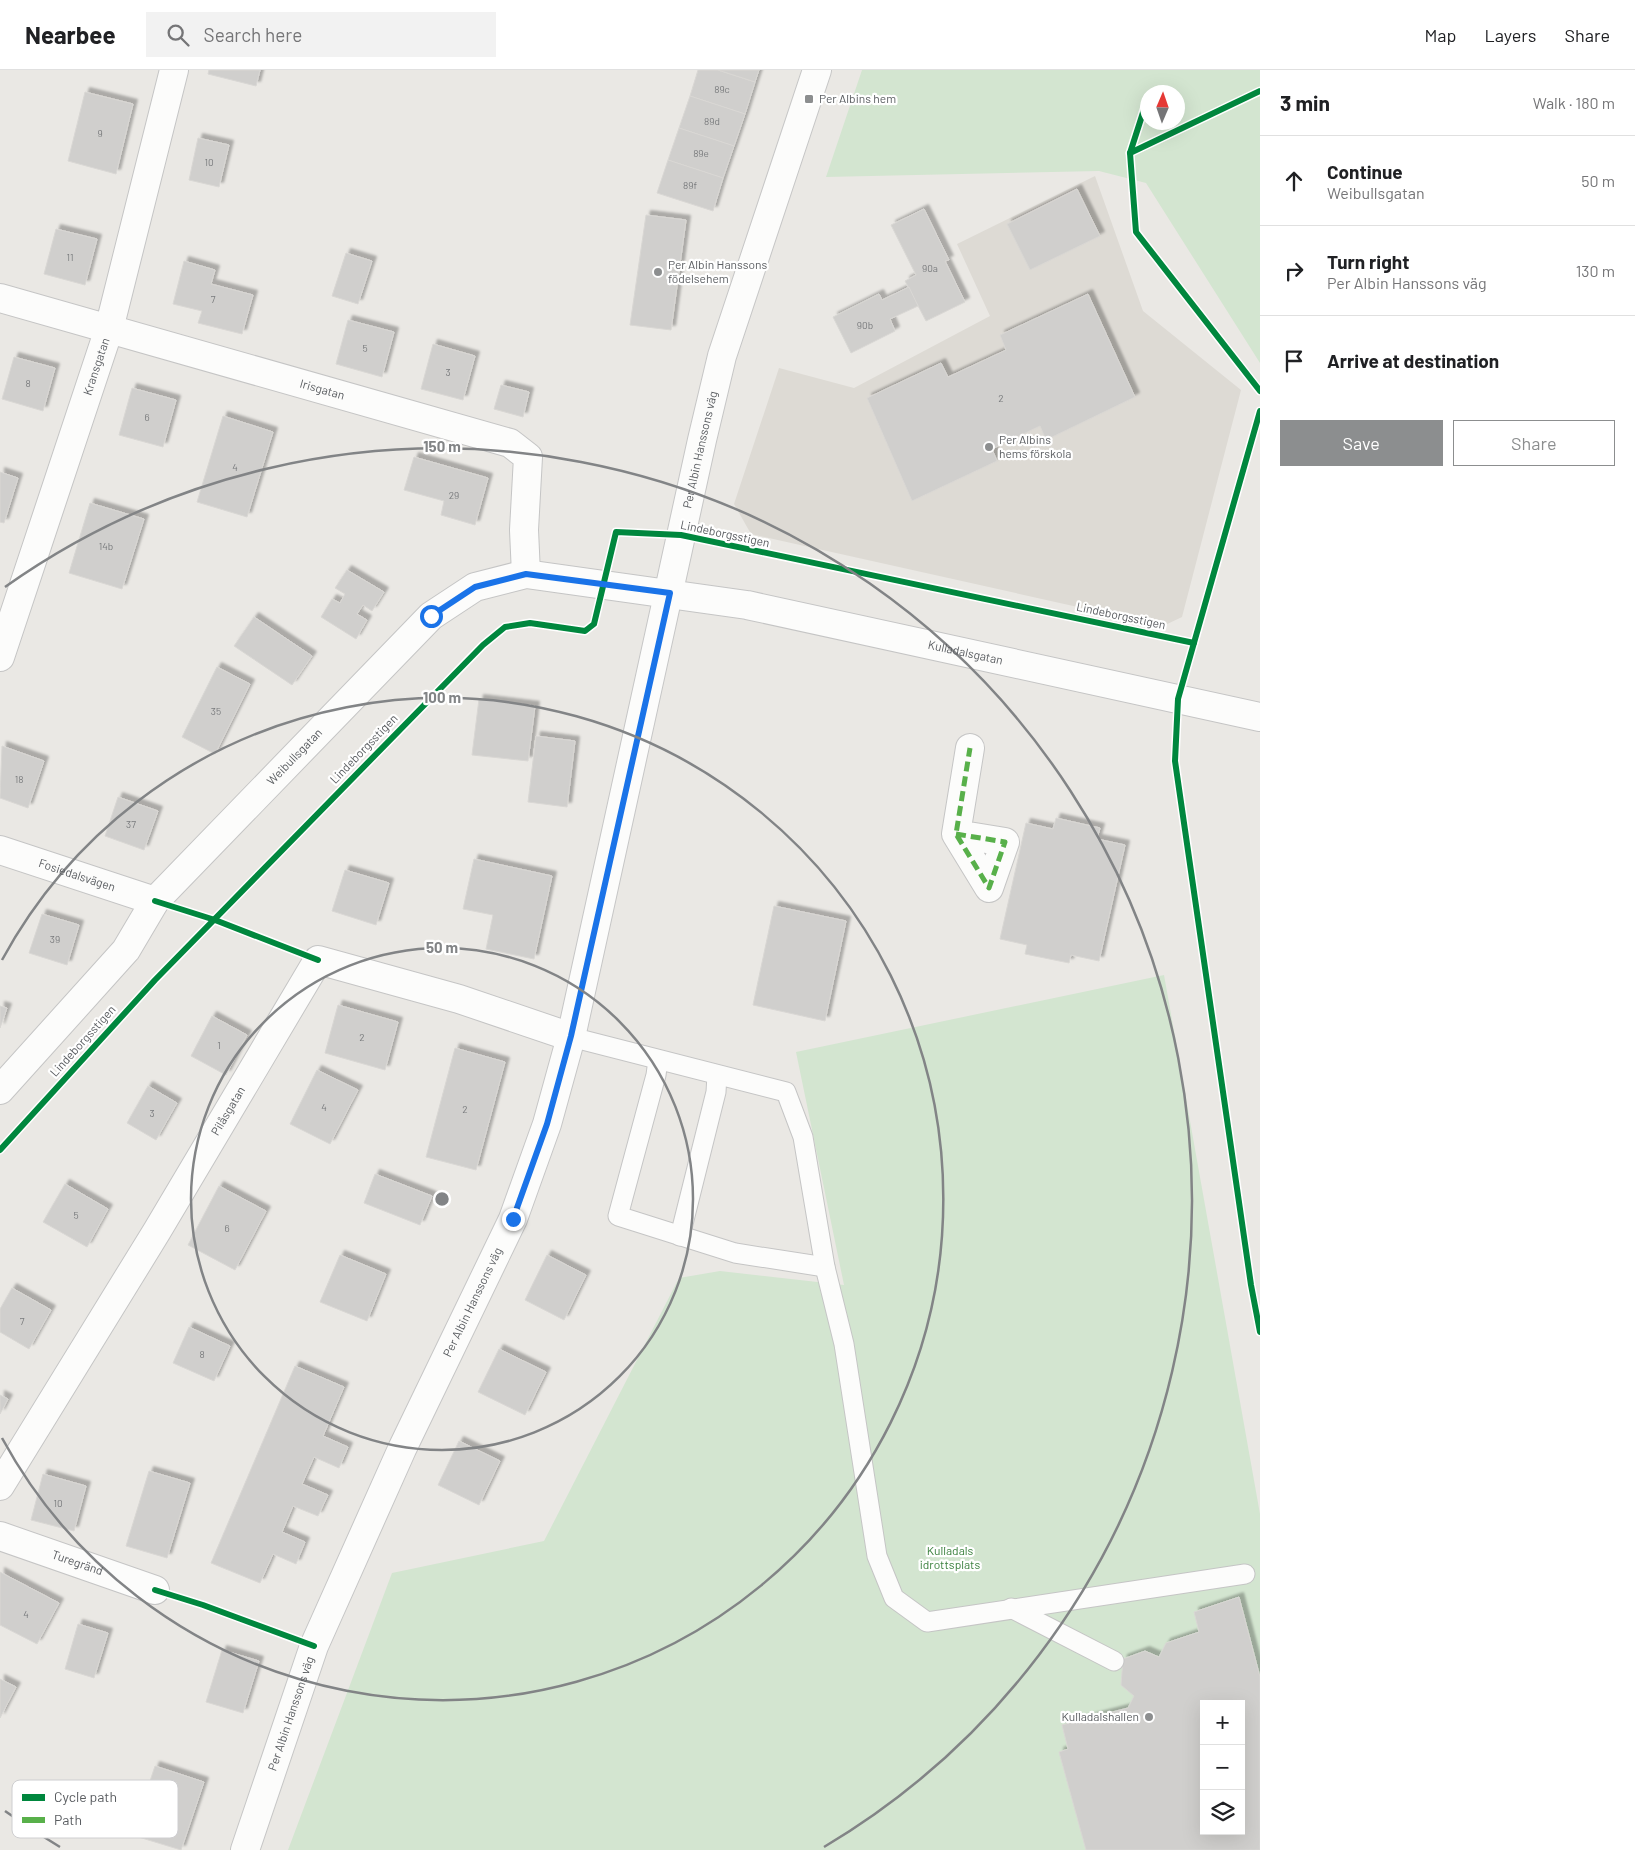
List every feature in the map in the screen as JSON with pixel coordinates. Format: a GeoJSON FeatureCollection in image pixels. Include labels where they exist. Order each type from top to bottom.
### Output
{"type":"FeatureCollection","features":[{"type":"Feature","properties":{"kind":"street","name":"Kransgatan"},"geometry":{"type":"LineString","coordinates":[[0,657],[109,329],[174,70]]}},
{"type":"Feature","properties":{"kind":"street","name":"Per Albin Hanssons väg"},"geometry":{"type":"LineString","coordinates":[[245,1850],[314,1646],[402,1449],[513,1219],[547,1124],[571,1036],[722,356],[818,70]]}},
{"type":"Feature","properties":{"kind":"street","name":"Irisgatan"},"geometry":{"type":"LineString","coordinates":[[0,298],[510,443],[528,457],[524,530],[526,574]]}},
{"type":"Feature","properties":{"kind":"street","name":"Weibullsgatan"},"geometry":{"type":"LineString","coordinates":[[0,1090],[126,950],[155,901],[431,616],[475,587],[526,574],[670,593]]}},
{"type":"Feature","properties":{"kind":"street","name":"Kulladalsgatan"},"geometry":{"type":"LineString","coordinates":[[670,593],[747,605],[1260,717]]}},
{"type":"Feature","properties":{"kind":"street"},"geometry":{"type":"LineString","coordinates":[[956,834],[970,748]]}},
{"type":"Feature","properties":{"kind":"street","name":"Fosiedalsvägen"},"geometry":{"type":"LineString","coordinates":[[0,850],[155,901]]}},
{"type":"Feature","properties":{"kind":"street","name":"Pilåsgatan"},"geometry":{"type":"LineString","coordinates":[[0,1486],[152,1239],[318,960],[459,998],[571,1036]]}},
{"type":"Feature","properties":{"kind":"street","name":"Turegränd"},"geometry":{"type":"LineString","coordinates":[[0,1536],[155,1590]]}},
{"type":"Feature","properties":{"kind":"lane"},"geometry":{"type":"LineString","coordinates":[[571,1036],[786,1092],[803,1137],[824,1267],[844,1344],[877,1556],[894,1598],[927,1622],[1245,1574]]}},
{"type":"Feature","properties":{"kind":"lane"},"geometry":{"type":"LineString","coordinates":[[658,1060],[656,1075],[618,1216],[736,1253],[824,1267]]}},
{"type":"Feature","properties":{"kind":"lane"},"geometry":{"type":"LineString","coordinates":[[680,1236],[716,1092],[717,1074]]}},
{"type":"Feature","properties":{"kind":"lane"},"geometry":{"type":"LineString","coordinates":[[1011,1608],[1114,1661]]}},
{"type":"Feature","properties":{"kind":"shaded area","name":"Per Albins hems förskola"},"geometry":{"type":"Polygon","coordinates":[[[1095,176],[1143,311],[1241,390],[1182,617],[1163,626],[751,534],[734,504],[779,368],[854,388],[990,316],[957,244],[1095,176]]]}},
{"type":"Feature","properties":{"kind":"green space"},"geometry":{"type":"Polygon","coordinates":[[[862,70],[1260,70],[1260,363],[1146,183],[1099,171],[826,177],[862,70]]]}},
{"type":"Feature","properties":{"kind":"green space","name":"Kulladals idrottsplats"},"geometry":{"type":"Polygon","coordinates":[[[1164,975],[1260,1514],[1260,1850],[288,1850],[392,1573],[544,1541],[679,1278],[720,1271],[844,1285],[796,1052],[1164,975]]]}},
{"type":"Feature","properties":{"kind":"building"},"geometry":{"type":"Polygon","coordinates":[[[209,70],[260,70],[256,86],[208,74],[209,70]]]}},
{"type":"Feature","properties":{"kind":"building"},"geometry":{"type":"Polygon","coordinates":[[[698,70],[718,70],[755,82],[745,114],[690,96],[698,70]]]}},
{"type":"Feature","properties":{"kind":"building"},"geometry":{"type":"Polygon","coordinates":[[[718,70],[759,70],[755,82],[718,70]]]}},
{"type":"Feature","properties":{"kind":"building"},"geometry":{"type":"Polygon","coordinates":[[[85,92],[133,104],[116,174],[68,161],[85,92]]]}},
{"type":"Feature","properties":{"kind":"building"},"geometry":{"type":"Polygon","coordinates":[[[690,96],[745,114],[734,146],[679,128],[690,96]]]}},
{"type":"Feature","properties":{"kind":"building"},"geometry":{"type":"Polygon","coordinates":[[[679,128],[734,146],[723,178],[668,160],[679,128]]]}},
{"type":"Feature","properties":{"kind":"building"},"geometry":{"type":"Polygon","coordinates":[[[198,138],[229,145],[219,187],[189,180],[198,138]]]}},
{"type":"Feature","properties":{"kind":"building"},"geometry":{"type":"Polygon","coordinates":[[[668,160],[723,178],[713,211],[657,193],[668,160]]]}},
{"type":"Feature","properties":{"kind":"building"},"geometry":{"type":"Polygon","coordinates":[[[1077,189],[1100,236],[1030,270],[1007,224],[1077,189]]]}},
{"type":"Feature","properties":{"kind":"building"},"geometry":{"type":"Polygon","coordinates":[[[924,209],[949,260],[945,261],[965,302],[926,321],[905,281],[916,275],[891,225],[924,209]]]}},
{"type":"Feature","properties":{"kind":"building","name":"Per Albin Hanssons födelsehem"},"geometry":{"type":"Polygon","coordinates":[[[646,215],[686,220],[671,330],[630,325],[646,215]]]}},
{"type":"Feature","properties":{"kind":"building"},"geometry":{"type":"Polygon","coordinates":[[[56,229],[97,239],[85,285],[44,274],[56,229]]]}},
{"type":"Feature","properties":{"kind":"building"},"geometry":{"type":"Polygon","coordinates":[[[346,253],[372,261],[358,304],[332,296],[346,253]]]}},
{"type":"Feature","properties":{"kind":"building"},"geometry":{"type":"Polygon","coordinates":[[[184,261],[215,270],[211,284],[253,295],[242,334],[198,323],[202,311],[173,304],[184,261]]]}},
{"type":"Feature","properties":{"kind":"building"},"geometry":{"type":"Polygon","coordinates":[[[909,287],[918,306],[890,319],[895,331],[851,353],[833,317],[879,294],[882,300],[909,287]]]}},
{"type":"Feature","properties":{"kind":"building"},"geometry":{"type":"Polygon","coordinates":[[[1088,294],[1135,397],[1046,440],[1040,426],[992,449],[997,461],[912,501],[867,398],[941,363],[948,377],[1006,350],[1000,335],[1088,294]]]}},
{"type":"Feature","properties":{"kind":"building"},"geometry":{"type":"Polygon","coordinates":[[[348,320],[394,332],[382,377],[336,364],[348,320]]]}},
{"type":"Feature","properties":{"kind":"building"},"geometry":{"type":"Polygon","coordinates":[[[433,344],[475,356],[463,400],[421,389],[433,344]]]}},
{"type":"Feature","properties":{"kind":"building"},"geometry":{"type":"Polygon","coordinates":[[[14,357],[55,368],[43,411],[2,399],[14,357]]]}},
{"type":"Feature","properties":{"kind":"building"},"geometry":{"type":"Polygon","coordinates":[[[501,385],[529,392],[523,417],[494,409],[501,385]]]}},
{"type":"Feature","properties":{"kind":"building"},"geometry":{"type":"Polygon","coordinates":[[[132,388],[176,400],[163,447],[119,435],[132,388]]]}},
{"type":"Feature","properties":{"kind":"building"},"geometry":{"type":"Polygon","coordinates":[[[223,416],[273,432],[247,517],[197,502],[223,416]]]}},
{"type":"Feature","properties":{"kind":"building"},"geometry":{"type":"Polygon","coordinates":[[[414,457],[488,478],[475,525],[441,515],[444,501],[404,490],[414,457]]]}},
{"type":"Feature","properties":{"kind":"building"},"geometry":{"type":"Polygon","coordinates":[[[0,472],[18,478],[4,523],[0,522],[0,472]]]}},
{"type":"Feature","properties":{"kind":"building"},"geometry":{"type":"Polygon","coordinates":[[[90,503],[144,519],[122,589],[69,573],[90,503]]]}},
{"type":"Feature","properties":{"kind":"building"},"geometry":{"type":"Polygon","coordinates":[[[347,570],[384,592],[372,611],[363,605],[357,614],[367,620],[356,639],[321,617],[332,599],[340,603],[345,594],[335,588],[347,570]]]}},
{"type":"Feature","properties":{"kind":"building"},"geometry":{"type":"Polygon","coordinates":[[[254,617],[312,656],[292,685],[234,646],[254,617]]]}},
{"type":"Feature","properties":{"kind":"building"},"geometry":{"type":"Polygon","coordinates":[[[217,667],[250,684],[215,754],[182,737],[217,667]]]}},
{"type":"Feature","properties":{"kind":"building"},"geometry":{"type":"Polygon","coordinates":[[[479,699],[535,706],[528,761],[472,755],[479,699]]]}},
{"type":"Feature","properties":{"kind":"building"},"geometry":{"type":"Polygon","coordinates":[[[536,736],[575,741],[567,807],[528,802],[536,736]]]}},
{"type":"Feature","properties":{"kind":"building"},"geometry":{"type":"Polygon","coordinates":[[[2,746],[44,761],[28,808],[0,798],[2,746]]]}},
{"type":"Feature","properties":{"kind":"building"},"geometry":{"type":"Polygon","coordinates":[[[118,797],[158,811],[144,850],[105,836],[118,797]]]}},
{"type":"Feature","properties":{"kind":"building"},"geometry":{"type":"Polygon","coordinates":[[[1056,818],[1100,828],[1097,839],[1125,845],[1099,961],[1071,955],[1069,963],[1025,954],[1027,945],[1000,939],[1026,823],[1053,829],[1056,818]]]}},
{"type":"Feature","properties":{"kind":"building"},"geometry":{"type":"Polygon","coordinates":[[[474,859],[552,876],[534,959],[486,949],[493,915],[463,909],[474,859]]]}},
{"type":"Feature","properties":{"kind":"building"},"geometry":{"type":"Polygon","coordinates":[[[345,870],[389,883],[376,925],[332,911],[345,870]]]}},
{"type":"Feature","properties":{"kind":"building"},"geometry":{"type":"Polygon","coordinates":[[[774,906],[846,921],[825,1021],[753,1005],[774,906]]]}},
{"type":"Feature","properties":{"kind":"building"},"geometry":{"type":"Polygon","coordinates":[[[42,914],[79,925],[67,965],[29,953],[42,914]]]}},
{"type":"Feature","properties":{"kind":"building"},"geometry":{"type":"Polygon","coordinates":[[[338,1005],[398,1022],[385,1070],[325,1053],[338,1005]]]}},
{"type":"Feature","properties":{"kind":"building"},"geometry":{"type":"Polygon","coordinates":[[[0,1006],[7,1008],[0,1028],[0,1006]]]}},
{"type":"Feature","properties":{"kind":"building"},"geometry":{"type":"Polygon","coordinates":[[[212,1016],[247,1035],[226,1075],[191,1056],[212,1016]]]}},
{"type":"Feature","properties":{"kind":"building"},"geometry":{"type":"Polygon","coordinates":[[[455,1048],[505,1062],[476,1170],[426,1157],[455,1048]]]}},
{"type":"Feature","properties":{"kind":"building"},"geometry":{"type":"Polygon","coordinates":[[[317,1070],[358,1090],[330,1144],[290,1124],[317,1070]]]}},
{"type":"Feature","properties":{"kind":"building"},"geometry":{"type":"Polygon","coordinates":[[[148,1086],[177,1103],[156,1140],[127,1123],[148,1086]]]}},
{"type":"Feature","properties":{"kind":"building"},"geometry":{"type":"Polygon","coordinates":[[[375,1174],[432,1196],[420,1225],[364,1203],[375,1174]]]}},
{"type":"Feature","properties":{"kind":"building"},"geometry":{"type":"Polygon","coordinates":[[[65,1184],[108,1209],[87,1247],[43,1222],[65,1184]]]}},
{"type":"Feature","properties":{"kind":"building"},"geometry":{"type":"Polygon","coordinates":[[[219,1186],[266,1211],[235,1270],[188,1245],[219,1186]]]}},
{"type":"Feature","properties":{"kind":"building"},"geometry":{"type":"Polygon","coordinates":[[[340,1255],[386,1274],[367,1321],[320,1302],[340,1255]]]}},
{"type":"Feature","properties":{"kind":"building"},"geometry":{"type":"Polygon","coordinates":[[[547,1255],[586,1275],[564,1320],[525,1300],[547,1255]]]}},
{"type":"Feature","properties":{"kind":"building"},"geometry":{"type":"Polygon","coordinates":[[[12,1288],[51,1310],[29,1349],[0,1332],[0,1309],[12,1288]]]}},
{"type":"Feature","properties":{"kind":"building"},"geometry":{"type":"Polygon","coordinates":[[[189,1327],[230,1346],[214,1381],[173,1363],[189,1327]]]}},
{"type":"Feature","properties":{"kind":"building"},"geometry":{"type":"Polygon","coordinates":[[[499,1349],[546,1372],[525,1415],[478,1392],[499,1349]]]}},
{"type":"Feature","properties":{"kind":"building"},"geometry":{"type":"Polygon","coordinates":[[[295,1366],[344,1387],[323,1436],[348,1447],[339,1468],[314,1457],[302,1484],[328,1495],[318,1516],[293,1506],[282,1532],[305,1542],[296,1564],[273,1554],[260,1583],[211,1563],[295,1366]]]}},
{"type":"Feature","properties":{"kind":"building"},"geometry":{"type":"Polygon","coordinates":[[[0,1395],[8,1399],[0,1414],[0,1395]]]}},
{"type":"Feature","properties":{"kind":"building"},"geometry":{"type":"Polygon","coordinates":[[[459,1441],[500,1461],[479,1505],[438,1485],[459,1441]]]}},
{"type":"Feature","properties":{"kind":"building"},"geometry":{"type":"Polygon","coordinates":[[[149,1471],[190,1483],[167,1558],[126,1546],[149,1471]]]}},
{"type":"Feature","properties":{"kind":"building"},"geometry":{"type":"Polygon","coordinates":[[[43,1474],[86,1486],[74,1531],[31,1520],[43,1474]]]}},
{"type":"Feature","properties":{"kind":"building"},"geometry":{"type":"Polygon","coordinates":[[[0,1572],[59,1603],[37,1644],[0,1625],[0,1572]]]}},
{"type":"Feature","properties":{"kind":"building","name":"Kulladalshallen"},"geometry":{"type":"Polygon","coordinates":[[[1239,1597],[1260,1677],[1260,1850],[1086,1850],[1059,1752],[1068,1749],[1062,1725],[1128,1708],[1134,1696],[1121,1685],[1123,1659],[1145,1651],[1159,1657],[1166,1643],[1199,1632],[1194,1612],[1239,1597]]]}},
{"type":"Feature","properties":{"kind":"building"},"geometry":{"type":"Polygon","coordinates":[[[78,1624],[108,1633],[94,1678],[65,1669],[78,1624]]]}},
{"type":"Feature","properties":{"kind":"building"},"geometry":{"type":"Polygon","coordinates":[[[222,1650],[259,1661],[243,1713],[206,1702],[222,1650]]]}},
{"type":"Feature","properties":{"kind":"building"},"geometry":{"type":"Polygon","coordinates":[[[0,1679],[16,1687],[0,1718],[0,1679]]]}},
{"type":"Feature","properties":{"kind":"building"},"geometry":{"type":"Polygon","coordinates":[[[155,1766],[204,1782],[181,1850],[142,1838],[178,1838],[178,1780],[150,1780],[155,1766]]]}},
{"type":"Feature","properties":{"kind":"marked path"},"geometry":{"type":"LineString","coordinates":[[956,834],[1005,842],[989,888],[956,834],[970,748]]}},
{"type":"Feature","properties":{"kind":"cycle path"},"geometry":{"type":"LineString","coordinates":[[1130,153],[1260,91]]}},
{"type":"Feature","properties":{"kind":"cycle path"},"geometry":{"type":"LineString","coordinates":[[1140,122],[1130,153],[1136,232],[1260,391]]}},
{"type":"Feature","properties":{"kind":"cycle path"},"geometry":{"type":"LineString","coordinates":[[1260,411],[1178,699],[1175,761],[1251,1285],[1260,1332]]}},
{"type":"Feature","properties":{"kind":"cycle path","name":"Lindeborgsstigen"},"geometry":{"type":"LineString","coordinates":[[0,1150],[155,980],[483,645],[505,627],[530,623],[585,631],[594,624],[616,532],[681,535],[1194,643]]}},
{"type":"Feature","properties":{"kind":"cycle path"},"geometry":{"type":"LineString","coordinates":[[155,901],[215,920],[318,960]]}},
{"type":"Feature","properties":{"kind":"cycle path"},"geometry":{"type":"LineString","coordinates":[[155,1590],[203,1605],[314,1646]]}},
{"type":"Feature","properties":{"kind":"place","name":"Per Albins hem"},"geometry":{"type":"Point","coordinates":[809,99]}},
{"type":"Feature","properties":{"kind":"place","name":"Per Albin Hanssons födelsehem"},"geometry":{"type":"Point","coordinates":[658,272]}},
{"type":"Feature","properties":{"kind":"place","name":"Per Albins hems förskola"},"geometry":{"type":"Point","coordinates":[989,447]}},
{"type":"Feature","properties":{"kind":"place","name":"Kulladalshallen"},"geometry":{"type":"Point","coordinates":[1149,1717]}},
{"type":"Feature","properties":{"kind":"route"},"geometry":{"type":"LineString","coordinates":[[431,616],[475,587],[526,574],[670,593],[571,1036],[547,1124],[513,1219]]}}]}
